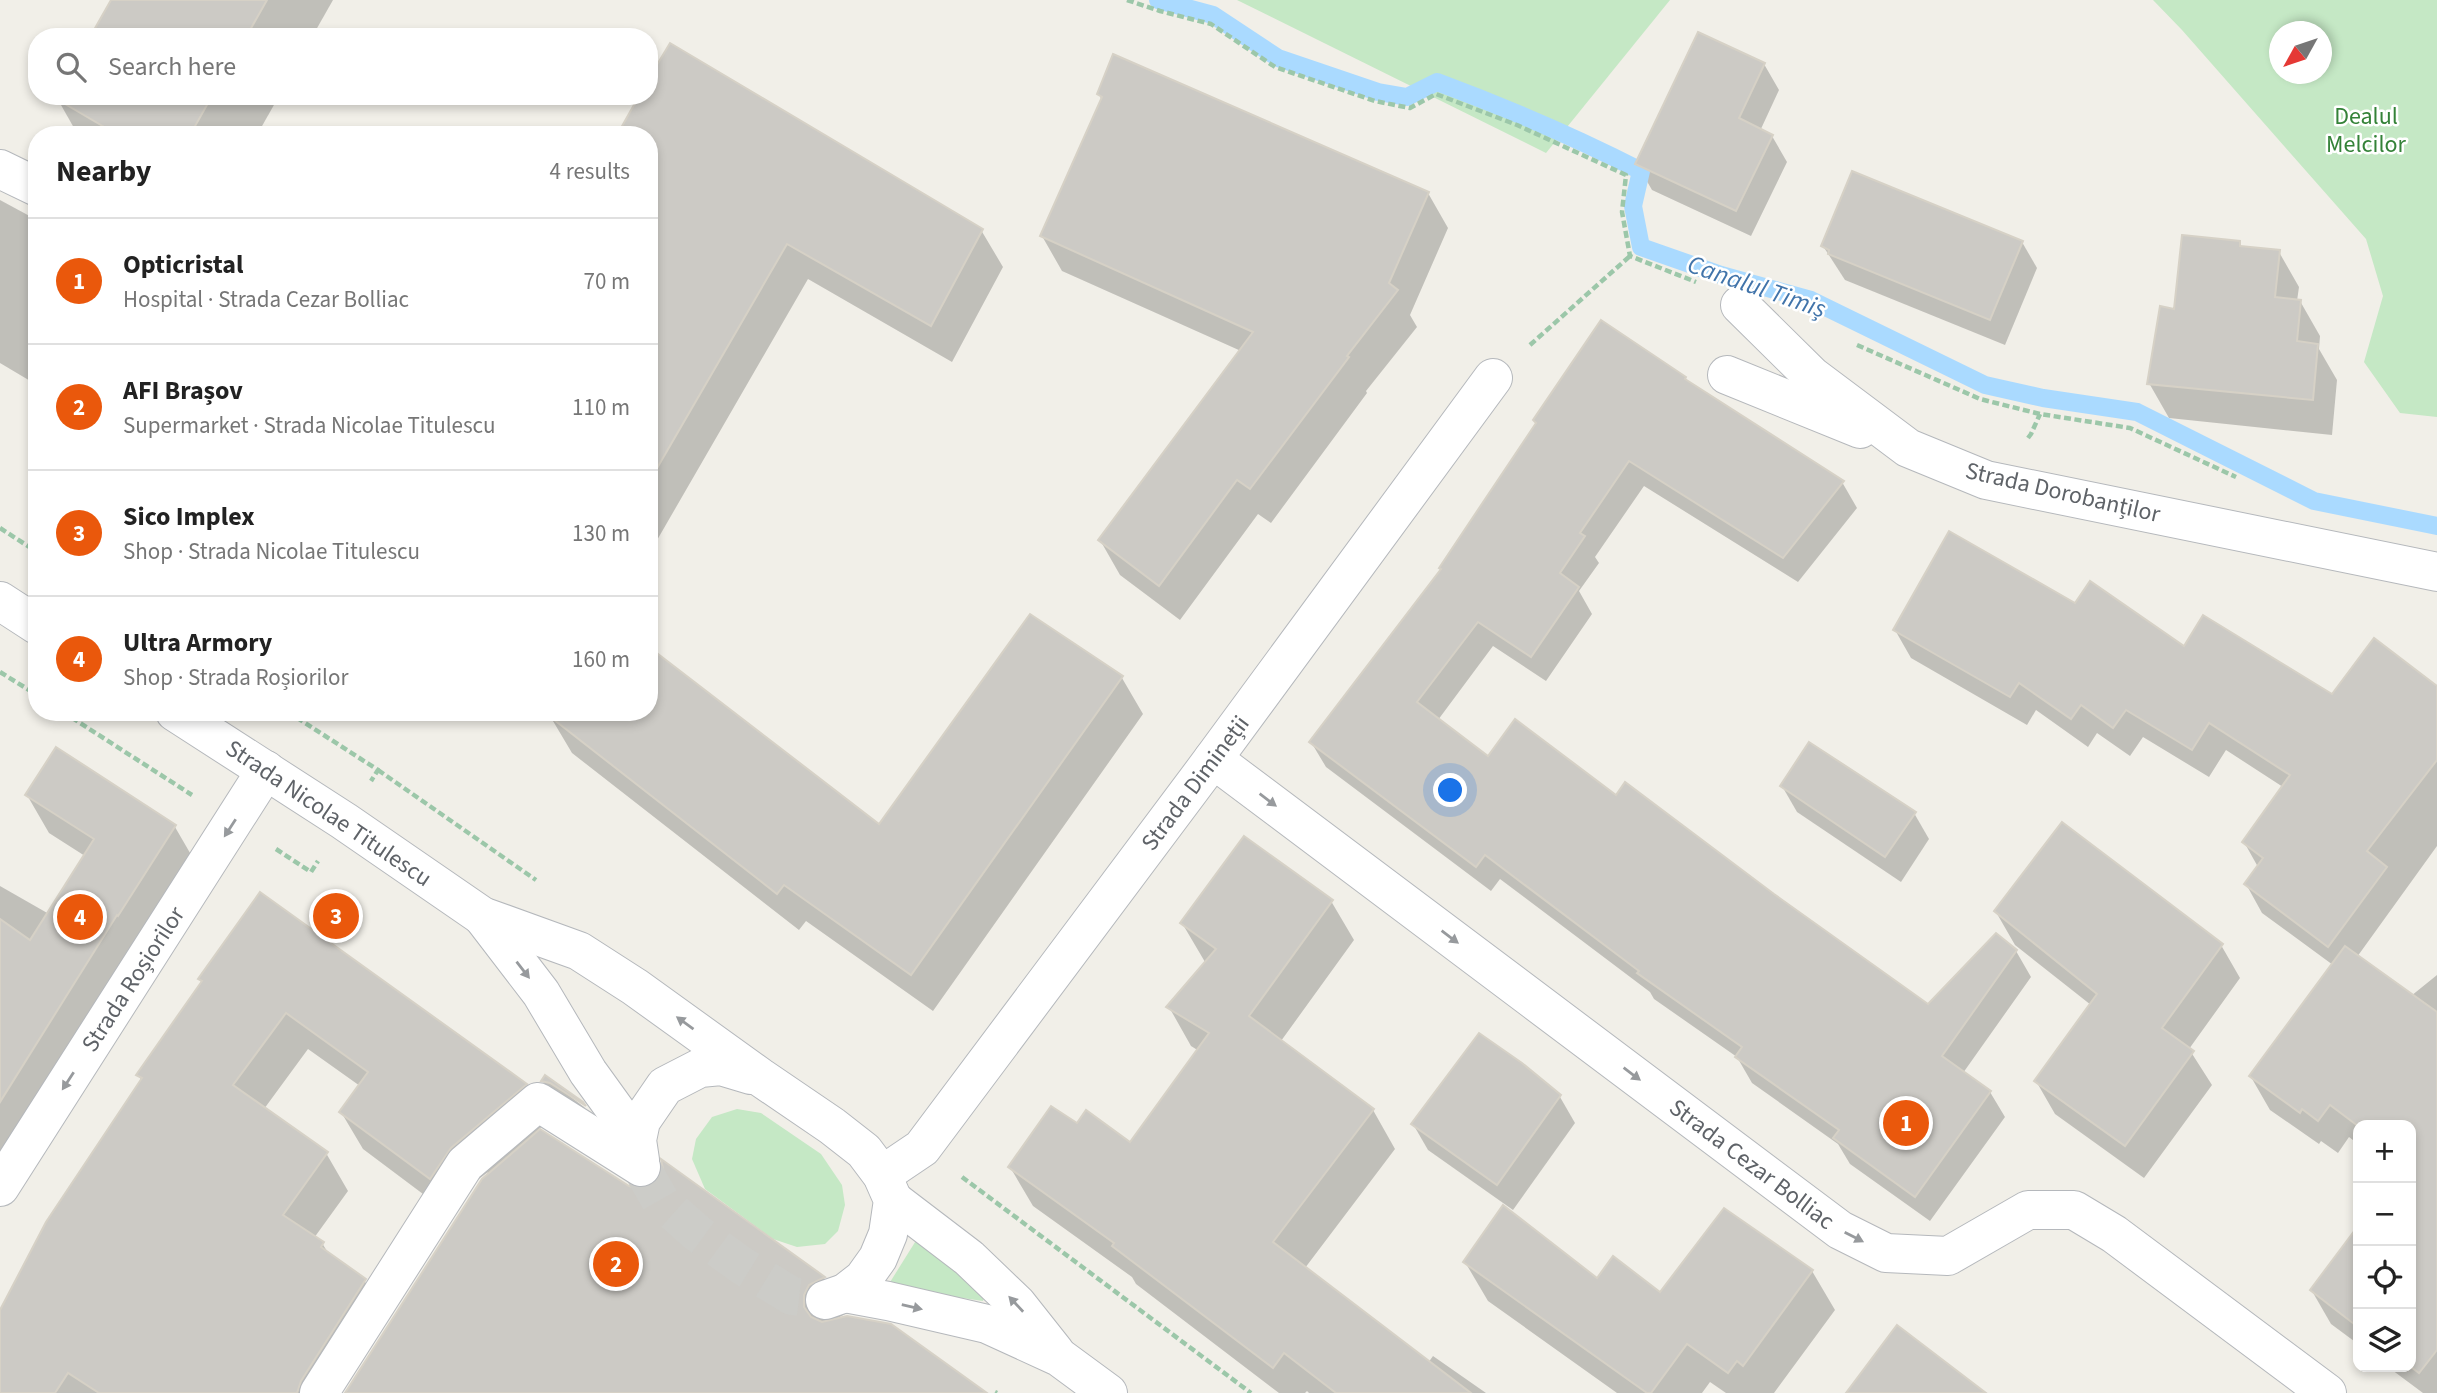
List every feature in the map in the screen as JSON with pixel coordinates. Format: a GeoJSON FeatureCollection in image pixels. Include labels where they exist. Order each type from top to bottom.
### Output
{"type":"FeatureCollection","features":[{"type":"Feature","properties":{"kind":"street"},"geometry":{"type":"LineString","coordinates":[[0,169],[28,183]]}},
{"type":"Feature","properties":{"kind":"street","name":"Strada Dorobanților"},"geometry":{"type":"LineString","coordinates":[[1740,305],[1812,376],[1908,448],[1986,480],[2437,572]]}},
{"type":"Feature","properties":{"kind":"street"},"geometry":{"type":"LineString","coordinates":[[1727,375],[1908,448]]}},
{"type":"Feature","properties":{"kind":"street","name":"Strada Dimineții"},"geometry":{"type":"LineString","coordinates":[[888,1188],[922,1148],[1213,759],[1493,378]]}},
{"type":"Feature","properties":{"kind":"street"},"geometry":{"type":"LineString","coordinates":[[0,601],[28,619]]}},
{"type":"Feature","properties":{"kind":"street","name":"Strada Nicolae Titulescu"},"geometry":{"type":"LineString","coordinates":[[189,721],[267,770],[482,916],[579,951],[635,987],[843,1134],[864,1151],[888,1188],[1017,1304],[1059,1357]]}},
{"type":"Feature","properties":{"kind":"street","name":"Strada Cezar Bolliac"},"geometry":{"type":"LineString","coordinates":[[1213,759],[1840,1230],[1886,1253],[1948,1256],[2028,1210],[2074,1210],[2114,1234],[2327,1393]]}},
{"type":"Feature","properties":{"kind":"street","name":"Strada Roșiorilor"},"geometry":{"type":"LineString","coordinates":[[0,1187],[267,770]]}},
{"type":"Feature","properties":{"kind":"street","name":"Strada Nicolae Titulescu"},"geometry":{"type":"LineString","coordinates":[[482,916],[541,993],[639,1154]]}},
{"type":"Feature","properties":{"kind":"street","name":"Strada Nicolae Titulescu"},"geometry":{"type":"LineString","coordinates":[[639,1154],[641,1121],[665,1086],[700,1069],[721,1066],[760,1077]]}},
{"type":"Feature","properties":{"kind":"street"},"geometry":{"type":"LineString","coordinates":[[319,1393],[465,1164],[538,1102],[639,1154]]}},
{"type":"Feature","properties":{"kind":"street","name":"Strada Nicolae Titulescu"},"geometry":{"type":"LineString","coordinates":[[888,1188],[888,1234],[878,1258],[863,1279],[835,1296],[888,1301],[988,1324],[1059,1357],[1108,1393]]}},
{"type":"Feature","properties":{"kind":"path"},"geometry":{"type":"LineString","coordinates":[[1493,378],[1630,256]]}},
{"type":"Feature","properties":{"kind":"path"},"geometry":{"type":"LineString","coordinates":[[0,528],[28,546]]}},
{"type":"Feature","properties":{"kind":"path"},"geometry":{"type":"LineString","coordinates":[[0,672],[28,689]]}},
{"type":"Feature","properties":{"kind":"green space"},"geometry":{"type":"Polygon","coordinates":[[[1237,0],[1670,0],[1546,153],[1237,0]]]}},
{"type":"Feature","properties":{"kind":"green space","name":"Dealul Melcilor"},"geometry":{"type":"Polygon","coordinates":[[[2153,0],[2437,0],[2437,417],[2400,413],[2364,362],[2383,296],[2366,239],[2153,0]]]}},
{"type":"Feature","properties":{"kind":"green space"},"geometry":{"type":"Polygon","coordinates":[[[737,1109],[761,1113],[821,1154],[842,1185],[845,1205],[838,1231],[825,1244],[797,1247],[773,1239],[705,1189],[692,1159],[696,1139],[712,1117],[737,1109]]]}},
{"type":"Feature","properties":{"kind":"green space"},"geometry":{"type":"Polygon","coordinates":[[[917,1239],[985,1292],[983,1301],[887,1287],[917,1239]]]}},
{"type":"Feature","properties":{"kind":"building"},"geometry":{"type":"Polygon","coordinates":[[[111,0],[267,0],[251,28],[95,28],[111,0]]]}},
{"type":"Feature","properties":{"kind":"building"},"geometry":{"type":"Polygon","coordinates":[[[1698,32],[1765,63],[1739,118],[1773,135],[1736,211],[1635,164],[1698,32]]]}},
{"type":"Feature","properties":{"kind":"building"},"geometry":{"type":"Polygon","coordinates":[[[670,43],[983,229],[931,326],[787,244],[658,466],[658,126],[622,126],[634,105],[658,105],[658,63],[670,43]]]}},
{"type":"Feature","properties":{"kind":"building"},"geometry":{"type":"Polygon","coordinates":[[[1113,54],[1429,192],[1389,283],[1398,290],[1250,489],[1237,480],[1159,586],[1098,540],[1253,332],[1040,236],[1102,97],[1097,94],[1113,54]]]}},
{"type":"Feature","properties":{"kind":"building"},"geometry":{"type":"Polygon","coordinates":[[[67,105],[207,105],[195,126],[103,126],[67,105]]]}},
{"type":"Feature","properties":{"kind":"building"},"geometry":{"type":"Polygon","coordinates":[[[1852,171],[2023,241],[1990,320],[1828,254],[1829,250],[1821,246],[1852,171]]]}},
{"type":"Feature","properties":{"kind":"building"},"geometry":{"type":"Polygon","coordinates":[[[2182,235],[2240,241],[2240,246],[2280,250],[2275,297],[2301,300],[2297,341],[2318,344],[2313,400],[2147,384],[2160,306],[2174,309],[2182,235]]]}},
{"type":"Feature","properties":{"kind":"building"},"geometry":{"type":"Polygon","coordinates":[[[1601,320],[1686,377],[1685,379],[1844,481],[1783,558],[1629,461],[1580,533],[1585,536],[1560,573],[1579,587],[1531,657],[1478,622],[1417,702],[1488,756],[1515,719],[1616,795],[1625,782],[1774,894],[1928,1004],[1996,933],[2017,950],[1942,1056],[1991,1091],[1915,1197],[1833,1138],[1839,1130],[1735,1057],[1742,1047],[1637,973],[1639,971],[1485,855],[1476,867],[1309,742],[1441,569],[1439,568],[1536,423],[1533,420],[1601,320]]]}},
{"type":"Feature","properties":{"kind":"building"},"geometry":{"type":"Polygon","coordinates":[[[1949,531],[2075,603],[2090,581],[2184,646],[2203,615],[2332,694],[2374,638],[2437,686],[2437,760],[2367,851],[2387,867],[2328,947],[2244,884],[2263,858],[2242,842],[2290,775],[2209,723],[2192,750],[2126,710],[2113,728],[2081,705],[2071,719],[2019,683],[2010,697],[1893,630],[1949,531]]]}},
{"type":"Feature","properties":{"kind":"building"},"geometry":{"type":"Polygon","coordinates":[[[1030,614],[1123,676],[911,975],[784,885],[777,894],[556,721],[658,721],[658,654],[879,824],[1030,614]]]}},
{"type":"Feature","properties":{"kind":"building"},"geometry":{"type":"Polygon","coordinates":[[[1809,742],[1916,812],[1885,857],[1780,786],[1809,742]]]}},
{"type":"Feature","properties":{"kind":"building"},"geometry":{"type":"Polygon","coordinates":[[[56,747],[176,825],[0,1102],[0,919],[30,940],[94,839],[25,795],[56,747]]]}},
{"type":"Feature","properties":{"kind":"building"},"geometry":{"type":"Polygon","coordinates":[[[2062,822],[2223,944],[2162,1028],[2194,1051],[2125,1146],[2034,1081],[2097,994],[1994,911],[2062,822]]]}},
{"type":"Feature","properties":{"kind":"building"},"geometry":{"type":"Polygon","coordinates":[[[1244,836],[1333,900],[1249,1016],[1374,1109],[1273,1242],[1471,1393],[1336,1393],[1284,1353],[1273,1368],[1112,1246],[1114,1243],[1008,1167],[1051,1106],[1077,1123],[1086,1110],[1130,1142],[1209,1033],[1166,1007],[1216,949],[1180,923],[1244,836]]]}},
{"type":"Feature","properties":{"kind":"building"},"geometry":{"type":"Polygon","coordinates":[[[260,892],[527,1084],[451,1148],[430,1179],[339,1112],[368,1072],[286,1013],[233,1085],[328,1152],[283,1215],[324,1242],[321,1247],[366,1279],[301,1381],[297,1393],[99,1393],[68,1373],[55,1393],[0,1393],[0,1310],[46,1222],[142,1078],[136,1075],[202,981],[198,979],[260,892]]]}},
{"type":"Feature","properties":{"kind":"building"},"geometry":{"type":"Polygon","coordinates":[[[2345,946],[2437,1012],[2437,1350],[2419,1373],[2416,1371],[2416,1120],[2353,1120],[2353,1122],[2330,1105],[2318,1121],[2302,1109],[2300,1113],[2249,1076],[2345,946]]]}},
{"type":"Feature","properties":{"kind":"building"},"geometry":{"type":"Polygon","coordinates":[[[1479,1033],[1561,1095],[1497,1185],[1411,1124],[1479,1033]]]}},
{"type":"Feature","properties":{"kind":"building"},"geometry":{"type":"Polygon","coordinates":[[[545,1075],[586,1106],[550,1083],[541,1081],[545,1075]]]}},
{"type":"Feature","properties":{"kind":"building"},"geometry":{"type":"Polygon","coordinates":[[[540,1129],[629,1186],[639,1189],[651,1187],[659,1179],[663,1169],[661,1159],[825,1277],[809,1285],[804,1295],[804,1307],[811,1317],[822,1322],[847,1316],[891,1324],[987,1393],[345,1393],[482,1179],[540,1129]]]}},
{"type":"Feature","properties":{"kind":"building"},"geometry":{"type":"Polygon","coordinates":[[[1503,1205],[1597,1278],[1613,1256],[1660,1292],[1724,1208],[1813,1270],[1743,1366],[1737,1361],[1728,1373],[1687,1344],[1651,1393],[1647,1393],[1463,1262],[1503,1205]]]}},
{"type":"Feature","properties":{"kind":"building"},"geometry":{"type":"Polygon","coordinates":[[[2353,1233],[2353,1323],[2310,1290],[2353,1233]]]}},
{"type":"Feature","properties":{"kind":"building"},"geometry":{"type":"Polygon","coordinates":[[[1897,1325],[1986,1393],[1846,1393],[1897,1325]]]}},
{"type":"Feature","properties":{"kind":"waterway","name":"Canalul Timiș"},"geometry":{"type":"LineString","coordinates":[[1158,0],[1213,15],[1278,58],[1378,92],[1407,97],[1437,82],[1591,146],[1641,171],[1633,206],[1641,247],[1721,275],[1811,300],[1985,385],[2043,398],[2137,412],[2314,501],[2437,526]]}},
{"type":"Feature","properties":{"kind":"tunnel"},"geometry":{"type":"LineString","coordinates":[[641,1167],[660,1200],[697,1233],[741,1265],[792,1296],[825,1300]]}},
{"type":"Feature","properties":{"kind":"place","name":"Sico Implex"},"geometry":{"type":"Point","coordinates":[336,916]}},
{"type":"Feature","properties":{"kind":"place","name":"Ultra Armory"},"geometry":{"type":"Point","coordinates":[80,917]}},
{"type":"Feature","properties":{"kind":"place","name":"Opticristal"},"geometry":{"type":"Point","coordinates":[1906,1123]}},
{"type":"Feature","properties":{"kind":"place","name":"AFI Brașov"},"geometry":{"type":"Point","coordinates":[616,1264]}}]}
